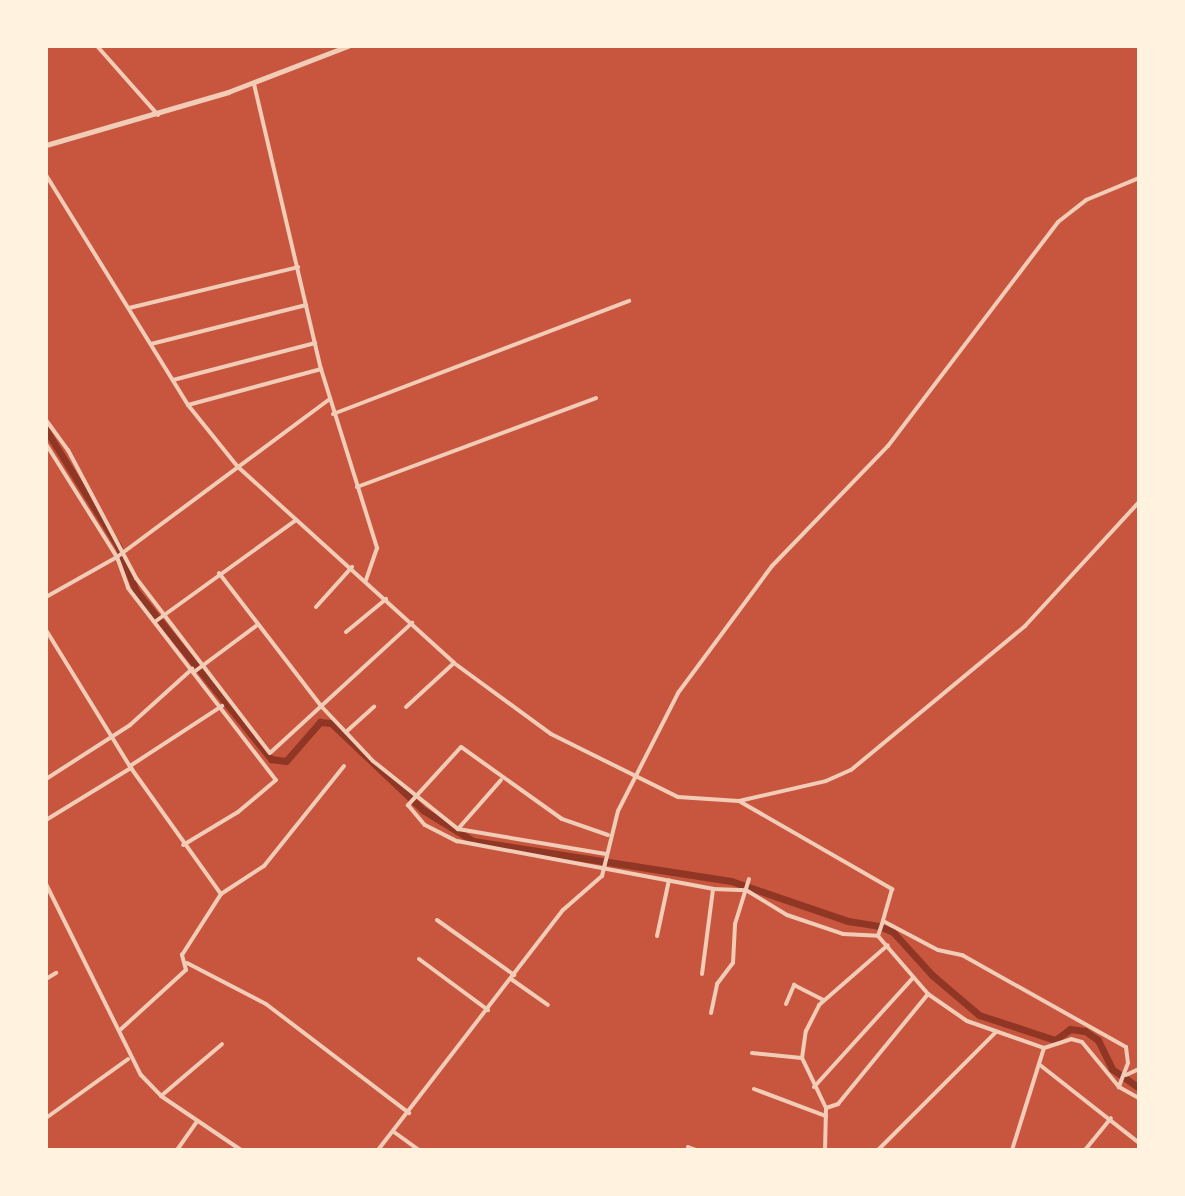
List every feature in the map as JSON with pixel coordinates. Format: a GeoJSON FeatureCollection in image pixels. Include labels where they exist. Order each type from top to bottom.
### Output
{"type":"FeatureCollection","features":[{"type":"Feature","properties":{"kind":"street"},"geometry":{"type":"LineString","coordinates":[[97,46],[158,115]]}},
{"type":"Feature","properties":{"kind":"street"},"geometry":{"type":"LineString","coordinates":[[46,145],[158,115],[254,84],[348,46]]}},
{"type":"Feature","properties":{"kind":"street"},"geometry":{"type":"LineString","coordinates":[[254,84],[321,369],[377,548],[366,580]]}},
{"type":"Feature","properties":{"kind":"street"},"geometry":{"type":"LineString","coordinates":[[46,175],[188,405],[237,466],[352,567],[454,663],[551,734],[639,774],[678,797],[739,801],[851,770],[1025,626],[1139,502]]}},
{"type":"Feature","properties":{"kind":"street"},"geometry":{"type":"LineString","coordinates":[[378,1150],[563,910],[602,876],[608,835],[678,693],[772,566],[888,446],[1058,222],[1086,200],[1139,178]]}},
{"type":"Feature","properties":{"kind":"street"},"geometry":{"type":"LineString","coordinates":[[128,308],[298,267]]}},
{"type":"Feature","properties":{"kind":"street"},"geometry":{"type":"LineString","coordinates":[[333,414],[629,301]]}},
{"type":"Feature","properties":{"kind":"street"},"geometry":{"type":"LineString","coordinates":[[151,344],[306,305]]}},
{"type":"Feature","properties":{"kind":"street"},"geometry":{"type":"LineString","coordinates":[[173,380],[315,343]]}},
{"type":"Feature","properties":{"kind":"street"},"geometry":{"type":"LineString","coordinates":[[188,405],[321,369]]}},
{"type":"Feature","properties":{"kind":"street"},"geometry":{"type":"LineString","coordinates":[[357,487],[596,398]]}},
{"type":"Feature","properties":{"kind":"street"},"geometry":{"type":"LineString","coordinates":[[46,597],[117,557],[122,549],[330,399]]}},
{"type":"Feature","properties":{"kind":"street"},"geometry":{"type":"LineString","coordinates":[[46,420],[136,578],[270,753]]}},
{"type":"Feature","properties":{"kind":"street"},"geometry":{"type":"LineString","coordinates":[[46,444],[117,557],[128,588],[222,706],[276,780],[272,786],[183,845]]}},
{"type":"Feature","properties":{"kind":"street"},"geometry":{"type":"LineString","coordinates":[[155,622],[164,612],[296,520]]}},
{"type":"Feature","properties":{"kind":"street"},"geometry":{"type":"LineString","coordinates":[[316,607],[352,567]]}},
{"type":"Feature","properties":{"kind":"street"},"geometry":{"type":"LineString","coordinates":[[219,573],[256,626],[322,707],[415,794],[458,829],[606,854]]}},
{"type":"Feature","properties":{"kind":"street"},"geometry":{"type":"LineString","coordinates":[[346,632],[386,599]]}},
{"type":"Feature","properties":{"kind":"street"},"geometry":{"type":"LineString","coordinates":[[260,761],[412,623]]}},
{"type":"Feature","properties":{"kind":"street"},"geometry":{"type":"LineString","coordinates":[[46,779],[113,738],[193,671],[256,626]]}},
{"type":"Feature","properties":{"kind":"street"},"geometry":{"type":"LineString","coordinates":[[46,630],[131,767],[183,845],[221,894]]}},
{"type":"Feature","properties":{"kind":"street"},"geometry":{"type":"LineString","coordinates":[[406,707],[454,663]]}},
{"type":"Feature","properties":{"kind":"street"},"geometry":{"type":"LineString","coordinates":[[46,820],[222,706]]}},
{"type":"Feature","properties":{"kind":"street"},"geometry":{"type":"LineString","coordinates":[[346,732],[374,707]]}},
{"type":"Feature","properties":{"kind":"street"},"geometry":{"type":"LineString","coordinates":[[608,835],[562,819],[501,780],[461,747],[408,805],[425,825],[457,841],[604,866],[713,889],[746,890],[787,915],[843,934],[878,936],[928,994],[967,1021],[1044,1048],[1071,1039],[1082,1042],[1119,1087],[1139,1098]]}},
{"type":"Feature","properties":{"kind":"street"},"geometry":{"type":"LineString","coordinates":[[344,766],[264,866],[221,894],[182,955],[200,973],[266,1004],[409,1113]]}},
{"type":"Feature","properties":{"kind":"street"},"geometry":{"type":"LineString","coordinates":[[458,829],[501,780]]}},
{"type":"Feature","properties":{"kind":"street"},"geometry":{"type":"LineString","coordinates":[[739,801],[892,889],[878,936]]}},
{"type":"Feature","properties":{"kind":"street"},"geometry":{"type":"LineString","coordinates":[[711,1013],[717,984],[733,963],[735,924],[749,879]]}},
{"type":"Feature","properties":{"kind":"street"},"geometry":{"type":"LineString","coordinates":[[657,936],[669,880]]}},
{"type":"Feature","properties":{"kind":"street"},"geometry":{"type":"LineString","coordinates":[[46,884],[88,977],[120,1030],[129,1058],[161,1096],[241,1150]]}},
{"type":"Feature","properties":{"kind":"street"},"geometry":{"type":"LineString","coordinates":[[702,974],[713,889]]}},
{"type":"Feature","properties":{"kind":"street"},"geometry":{"type":"LineString","coordinates":[[437,920],[548,1005]]}},
{"type":"Feature","properties":{"kind":"street"},"geometry":{"type":"LineString","coordinates":[[883,921],[938,950],[962,955],[1126,1047],[1126,1075],[1119,1087]]}},
{"type":"Feature","properties":{"kind":"street"},"geometry":{"type":"LineString","coordinates":[[825,1150],[826,1108],[802,1058],[806,1031],[824,1001],[888,945]]}},
{"type":"Feature","properties":{"kind":"street"},"geometry":{"type":"LineString","coordinates":[[419,959],[488,1010]]}},
{"type":"Feature","properties":{"kind":"street"},"geometry":{"type":"LineString","coordinates":[[120,1030],[162,997],[186,970],[186,961]]}},
{"type":"Feature","properties":{"kind":"street"},"geometry":{"type":"LineString","coordinates":[[46,979],[56,973]]}},
{"type":"Feature","properties":{"kind":"street"},"geometry":{"type":"LineString","coordinates":[[814,1087],[913,978]]}},
{"type":"Feature","properties":{"kind":"street"},"geometry":{"type":"LineString","coordinates":[[786,1004],[794,985],[824,1001]]}},
{"type":"Feature","properties":{"kind":"street"},"geometry":{"type":"LineString","coordinates":[[826,1108],[838,1104],[928,994]]}},
{"type":"Feature","properties":{"kind":"street"},"geometry":{"type":"LineString","coordinates":[[878,1150],[996,1032]]}},
{"type":"Feature","properties":{"kind":"street"},"geometry":{"type":"LineString","coordinates":[[161,1096],[222,1044]]}},
{"type":"Feature","properties":{"kind":"street"},"geometry":{"type":"LineString","coordinates":[[1012,1150],[1044,1048]]}},
{"type":"Feature","properties":{"kind":"street"},"geometry":{"type":"LineString","coordinates":[[752,1053],[802,1058]]}},
{"type":"Feature","properties":{"kind":"street"},"geometry":{"type":"LineString","coordinates":[[46,1118],[129,1058]]}},
{"type":"Feature","properties":{"kind":"street"},"geometry":{"type":"LineString","coordinates":[[1040,1065],[1139,1143]]}},
{"type":"Feature","properties":{"kind":"street"},"geometry":{"type":"LineString","coordinates":[[1126,1075],[1139,1069]]}},
{"type":"Feature","properties":{"kind":"street"},"geometry":{"type":"LineString","coordinates":[[754,1089],[826,1116]]}},
{"type":"Feature","properties":{"kind":"street"},"geometry":{"type":"LineString","coordinates":[[1085,1150],[1111,1118]]}},
{"type":"Feature","properties":{"kind":"street"},"geometry":{"type":"LineString","coordinates":[[177,1150],[197,1121]]}},
{"type":"Feature","properties":{"kind":"street"},"geometry":{"type":"LineString","coordinates":[[394,1132],[419,1150]]}},
{"type":"Feature","properties":{"kind":"street"},"geometry":{"type":"LineString","coordinates":[[688,1147],[696,1150]]}},
{"type":"Feature","properties":{"kind":"waterway"},"geometry":{"type":"LineString","coordinates":[[46,430],[118,546],[136,591],[271,759],[286,761],[320,722],[331,723],[423,810],[473,841],[731,881],[848,921],[879,926],[893,932],[932,975],[979,1015],[1055,1040],[1070,1029],[1085,1031],[1098,1040],[1112,1069],[1139,1088]]}}]}
